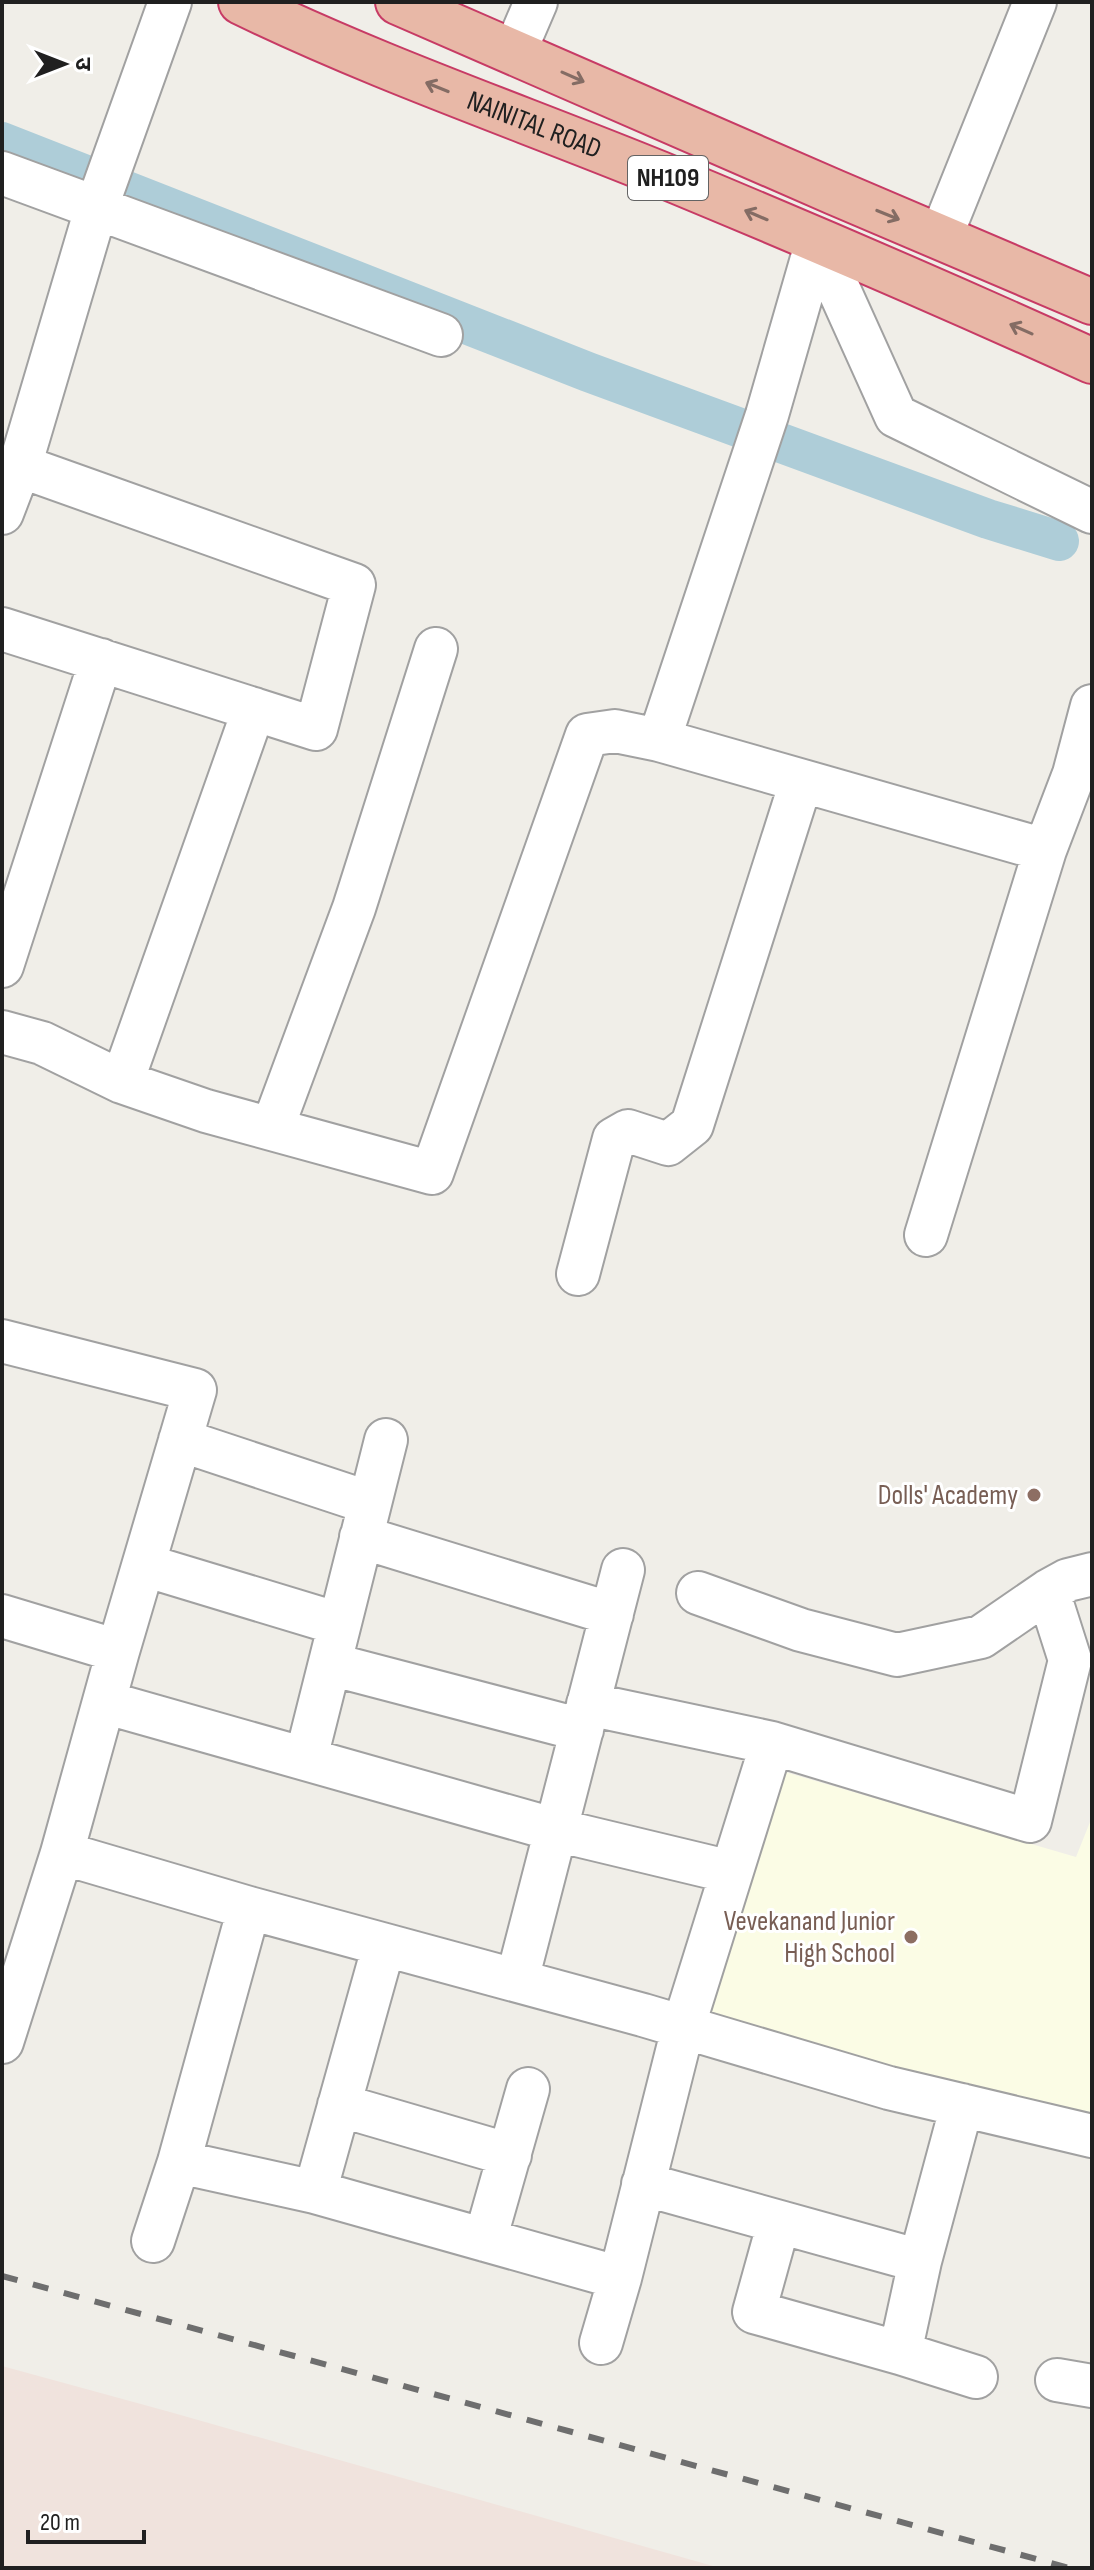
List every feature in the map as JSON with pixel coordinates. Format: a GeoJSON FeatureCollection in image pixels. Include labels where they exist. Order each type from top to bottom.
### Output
{"type":"FeatureCollection","features":[{"type":"Feature","properties":{"kind":"highway","name":"NAINITAL ROAD"},"geometry":{"type":"LineString","coordinates":[[241,2],[310,35],[659,174],[922,284],[1092,361]]}},
{"type":"Feature","properties":{"kind":"highway","name":"NAINITAL ROAD"},"geometry":{"type":"LineString","coordinates":[[398,2],[1092,302]]}},
{"type":"Feature","properties":{"kind":"highway"},"geometry":{"type":"LineString","coordinates":[[487,107],[515,51]]}},
{"type":"Feature","properties":{"kind":"highway"},"geometry":{"type":"LineString","coordinates":[[817,241],[834,192]]}},
{"type":"Feature","properties":{"kind":"highway"},"geometry":{"type":"LineString","coordinates":[[922,284],[941,236]]}},
{"type":"Feature","properties":{"kind":"street"},"geometry":{"type":"LineString","coordinates":[[2,513],[20,466],[102,192],[170,2]]}},
{"type":"Feature","properties":{"kind":"street"},"geometry":{"type":"LineString","coordinates":[[515,51],[536,2]]}},
{"type":"Feature","properties":{"kind":"street"},"geometry":{"type":"LineString","coordinates":[[941,236],[1035,2]]}},
{"type":"Feature","properties":{"kind":"street"},"geometry":{"type":"LineString","coordinates":[[2,173],[102,192],[441,335]]}},
{"type":"Feature","properties":{"kind":"street"},"geometry":{"type":"LineString","coordinates":[[659,740],[761,434],[817,241]]}},
{"type":"Feature","properties":{"kind":"street"},"geometry":{"type":"LineString","coordinates":[[817,241],[896,416],[1092,512]]}},
{"type":"Feature","properties":{"kind":"street"},"geometry":{"type":"LineString","coordinates":[[2,629],[316,729],[354,585],[20,466]]}},
{"type":"Feature","properties":{"kind":"street"},"geometry":{"type":"LineString","coordinates":[[272,1129],[354,908],[436,649]]}},
{"type":"Feature","properties":{"kind":"street"},"geometry":{"type":"LineString","coordinates":[[2,966],[101,660]]}},
{"type":"Feature","properties":{"kind":"street"},"geometry":{"type":"LineString","coordinates":[[926,1235],[1045,850],[1074,774],[1092,706]]}},
{"type":"Feature","properties":{"kind":"street"},"geometry":{"type":"LineString","coordinates":[[122,1082],[254,709]]}},
{"type":"Feature","properties":{"kind":"street"},"geometry":{"type":"LineString","coordinates":[[2,1032],[42,1043],[122,1082],[206,1111],[432,1173],[587,735],[615,731],[659,740],[1045,850]]}},
{"type":"Feature","properties":{"kind":"street"},"geometry":{"type":"LineString","coordinates":[[578,1274],[614,1139],[628,1131],[668,1144],[692,1125],[801,782]]}},
{"type":"Feature","properties":{"kind":"street"},"geometry":{"type":"LineString","coordinates":[[2,1341],[195,1390],[62,1853],[2,2042]]}},
{"type":"Feature","properties":{"kind":"street"},"geometry":{"type":"LineString","coordinates":[[180,1440],[366,1520],[612,1614]]}},
{"type":"Feature","properties":{"kind":"street"},"geometry":{"type":"LineString","coordinates":[[306,1758],[386,1440]]}},
{"type":"Feature","properties":{"kind":"street"},"geometry":{"type":"LineString","coordinates":[[144,1565],[335,1644],[585,1717],[772,1743],[1030,1821],[1070,1660],[1048,1591]]}},
{"type":"Feature","properties":{"kind":"street"},"geometry":{"type":"LineString","coordinates":[[517,1980],[623,1570]]}},
{"type":"Feature","properties":{"kind":"street"},"geometry":{"type":"LineString","coordinates":[[698,1593],[801,1630],[897,1655],[981,1637],[1048,1591],[1068,1580],[1092,1574]]}},
{"type":"Feature","properties":{"kind":"street"},"geometry":{"type":"LineString","coordinates":[[2,1616],[118,1651]]}},
{"type":"Feature","properties":{"kind":"street"},"geometry":{"type":"LineString","coordinates":[[104,1702],[556,1830],[731,1872]]}},
{"type":"Feature","properties":{"kind":"street"},"geometry":{"type":"LineString","coordinates":[[601,2343],[683,2028],[772,1743]]}},
{"type":"Feature","properties":{"kind":"street"},"geometry":{"type":"LineString","coordinates":[[62,1853],[889,2088],[1092,2136]]}},
{"type":"Feature","properties":{"kind":"street"},"geometry":{"type":"LineString","coordinates":[[153,2241],[179,2162],[249,1908]]}},
{"type":"Feature","properties":{"kind":"street"},"geometry":{"type":"LineString","coordinates":[[315,2192],[384,1945]]}},
{"type":"Feature","properties":{"kind":"street"},"geometry":{"type":"LineString","coordinates":[[485,2240],[528,2089]]}},
{"type":"Feature","properties":{"kind":"street"},"geometry":{"type":"LineString","coordinates":[[339,2105],[510,2155]]}},
{"type":"Feature","properties":{"kind":"street"},"geometry":{"type":"LineString","coordinates":[[900,2353],[920,2261],[962,2105]]}},
{"type":"Feature","properties":{"kind":"street"},"geometry":{"type":"LineString","coordinates":[[179,2162],[315,2192],[620,2278]]}},
{"type":"Feature","properties":{"kind":"street"},"geometry":{"type":"LineString","coordinates":[[643,2184],[920,2261]]}},
{"type":"Feature","properties":{"kind":"street"},"geometry":{"type":"LineString","coordinates":[[779,2222],[754,2312],[976,2377]]}},
{"type":"Feature","properties":{"kind":"shaded area","name":"Vevekanand Junior High School"},"geometry":{"type":"Polygon","coordinates":[[[778,1770],[1076,1857],[1092,1817],[1092,2119],[707,2016],[778,1770]]]}},
{"type":"Feature","properties":{"kind":"shaded area"},"geometry":{"type":"Polygon","coordinates":[[[2,2366],[170,2412],[720,2568],[2,2568],[2,2366]]]}},
{"type":"Feature","properties":{"kind":"waterway"},"geometry":{"type":"LineString","coordinates":[[2,142],[588,372],[988,519],[1059,541]]}},
{"type":"Feature","properties":{"kind":"railway"},"geometry":{"type":"LineString","coordinates":[[2,2276],[1069,2568]]}},
{"type":"Feature","properties":{"kind":"place","name":"Dolls' Academy"},"geometry":{"type":"Point","coordinates":[1034,1495]}},
{"type":"Feature","properties":{"kind":"place","name":"Vevekanand Junior High School"},"geometry":{"type":"Point","coordinates":[911,1937]}}]}
